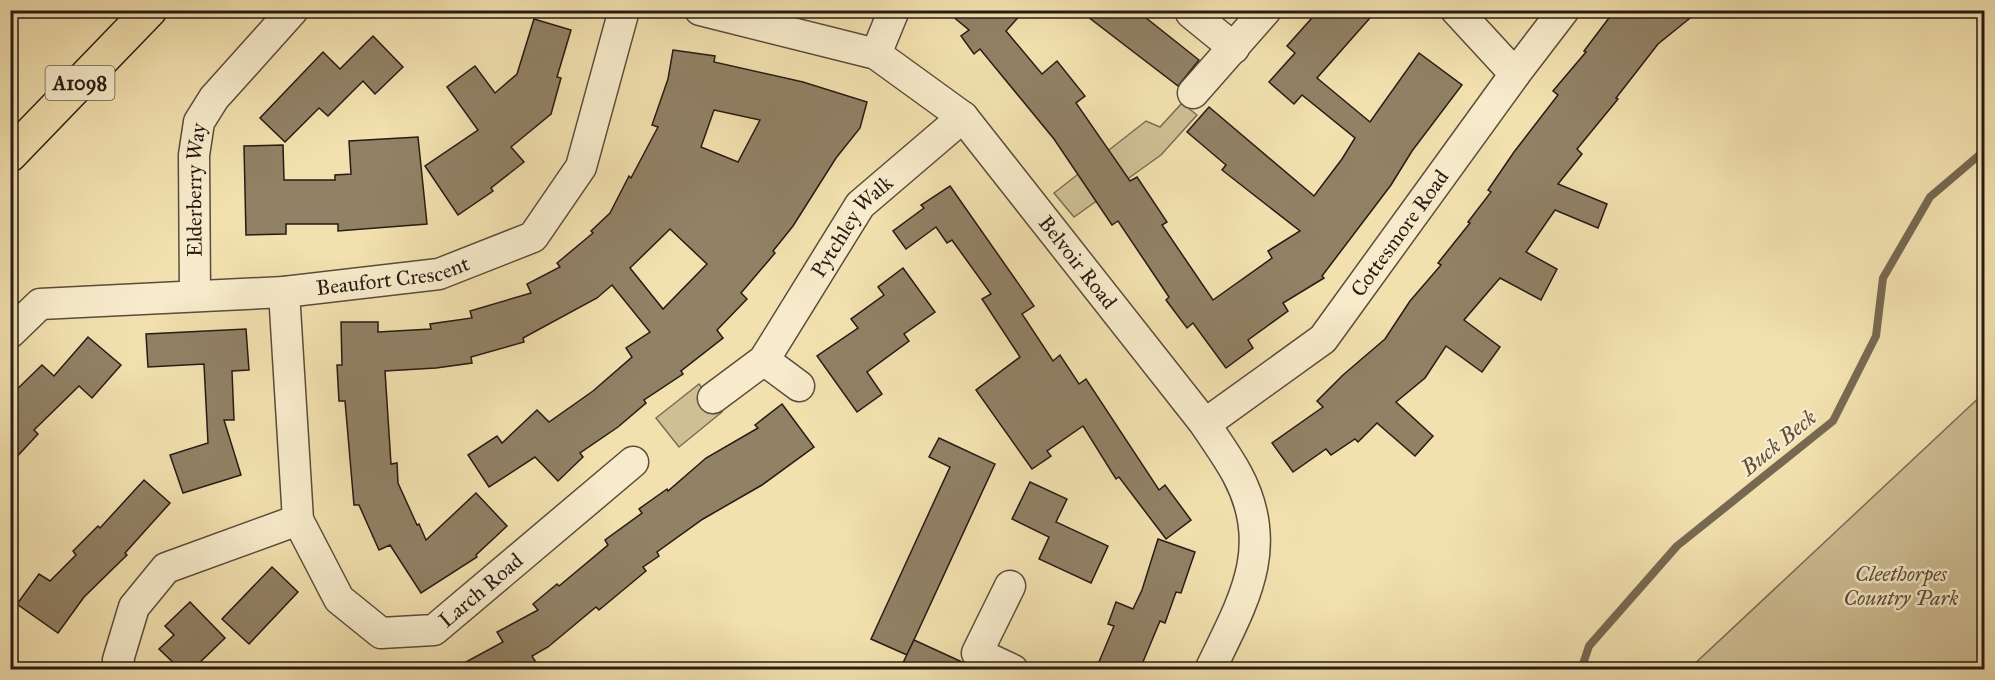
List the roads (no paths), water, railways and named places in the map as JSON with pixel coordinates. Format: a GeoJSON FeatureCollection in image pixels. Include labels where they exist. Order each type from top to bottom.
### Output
{"type":"FeatureCollection","features":[{"type":"Feature","properties":{"kind":"main road","name":"A1098"},"geometry":{"type":"LineString","coordinates":[[10,155],[150,10]]}},
{"type":"Feature","properties":{"kind":"street","name":"Elderberry Way"},"geometry":{"type":"LineString","coordinates":[[195,297],[194,155],[200,122],[214,98],[293,10]]}},
{"type":"Feature","properties":{"kind":"street","name":"Beaufort Crescent"},"geometry":{"type":"LineString","coordinates":[[10,333],[40,304],[284,292],[439,274],[533,237],[581,167],[624,10]]}},
{"type":"Feature","properties":{"kind":"street","name":"Belvoir Road"},"geometry":{"type":"LineString","coordinates":[[700,10],[876,54],[963,117],[1205,424],[1238,475],[1250,505],[1256,538],[1252,571],[1244,601],[1210,669]]}},
{"type":"Feature","properties":{"kind":"street"},"geometry":{"type":"LineString","coordinates":[[876,54],[894,10]]}},
{"type":"Feature","properties":{"kind":"street"},"geometry":{"type":"LineString","coordinates":[[1193,93],[1266,10]]}},
{"type":"Feature","properties":{"kind":"street"},"geometry":{"type":"LineString","coordinates":[[1456,10],[1515,74]]}},
{"type":"Feature","properties":{"kind":"street","name":"Cottesmore Road"},"geometry":{"type":"LineString","coordinates":[[1205,424],[1323,339],[1564,10]]}},
{"type":"Feature","properties":{"kind":"street"},"geometry":{"type":"LineString","coordinates":[[1191,13],[1234,48]]}},
{"type":"Feature","properties":{"kind":"street","name":"Pytchley Walk"},"geometry":{"type":"LineString","coordinates":[[713,398],[764,360],[860,205],[963,117]]}},
{"type":"Feature","properties":{"kind":"street","name":"Larch Road"},"geometry":{"type":"LineString","coordinates":[[284,292],[298,520],[339,599],[381,633],[434,630],[633,462]]}},
{"type":"Feature","properties":{"kind":"street"},"geometry":{"type":"LineString","coordinates":[[764,360],[799,386]]}},
{"type":"Feature","properties":{"kind":"street"},"geometry":{"type":"LineString","coordinates":[[121,669],[118,660],[134,607],[166,568],[298,520]]}},
{"type":"Feature","properties":{"kind":"street"},"geometry":{"type":"LineString","coordinates":[[1010,586],[977,653],[1013,669]]}},
{"type":"Feature","properties":{"kind":"waterway","name":"Buck Beck"},"geometry":{"type":"LineString","coordinates":[[1581,670],[1589,646],[1677,546],[1833,421],[1876,336],[1883,278],[1930,197],[1984,151]]}},
{"type":"Feature","properties":{"kind":"park label","name":"Cleethorpes Country Park"},"geometry":{"type":"Point","coordinates":[1901,586]}}]}
